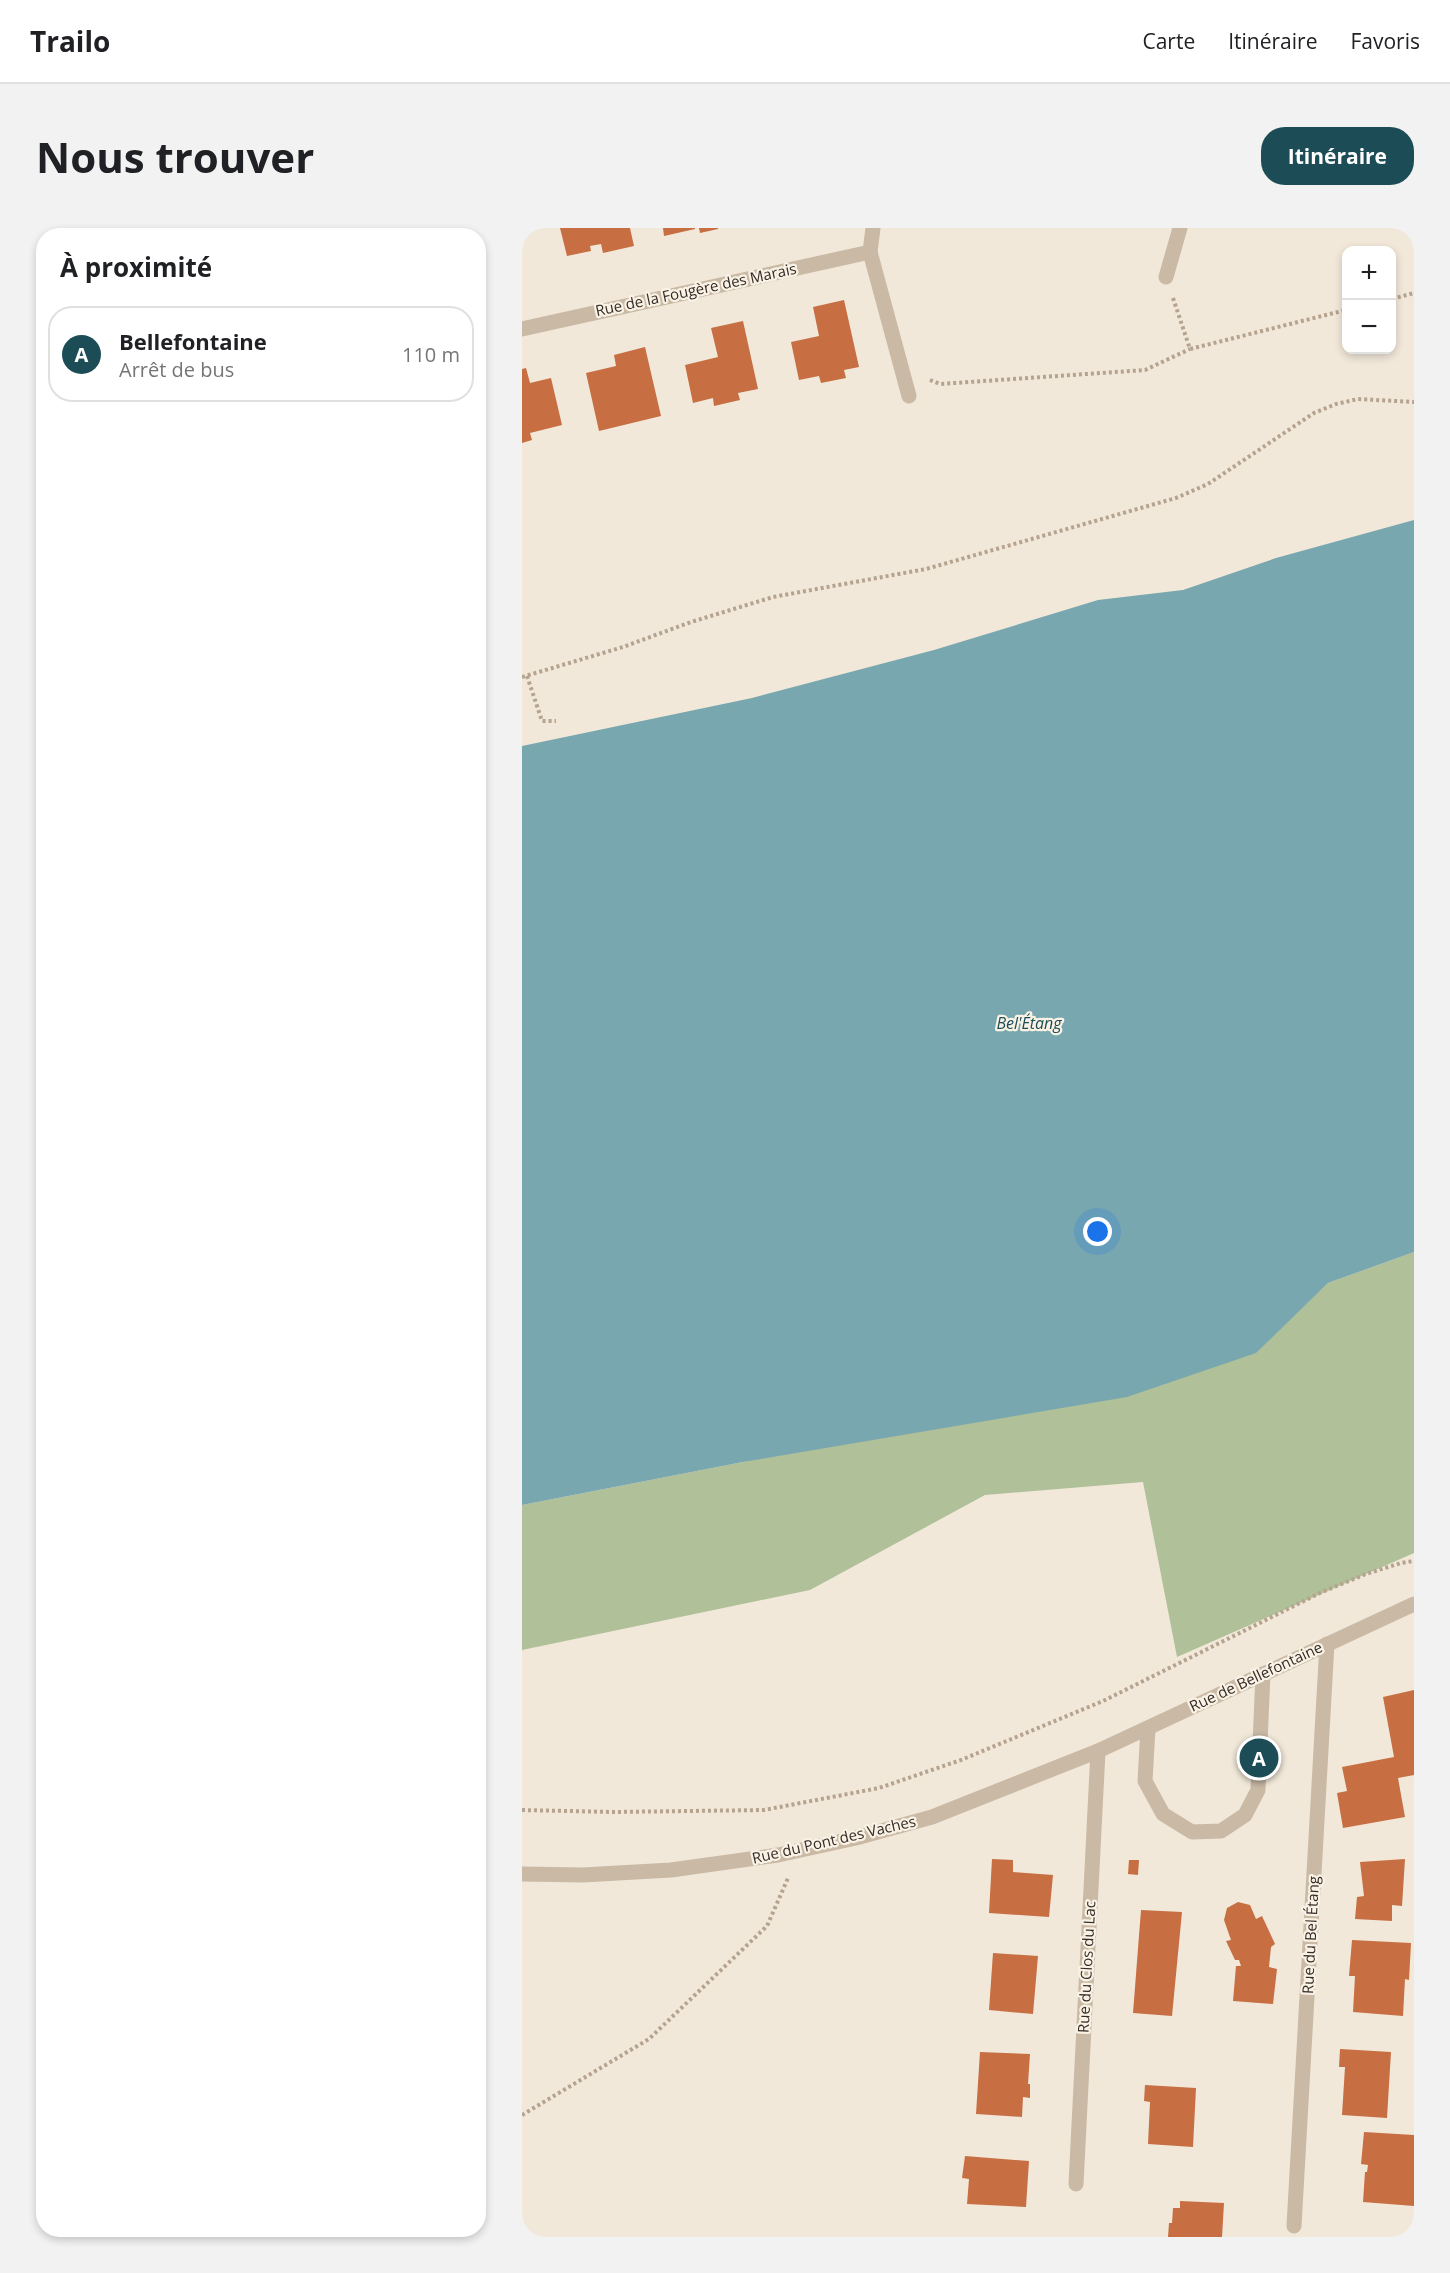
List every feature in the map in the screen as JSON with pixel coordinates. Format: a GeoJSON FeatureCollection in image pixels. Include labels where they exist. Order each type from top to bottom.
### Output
{"type":"FeatureCollection","features":[{"type":"Feature","properties":{"kind":"street"},"geometry":{"type":"LineString","coordinates":[[873,228],[870,252],[909,396]]}},
{"type":"Feature","properties":{"kind":"street"},"geometry":{"type":"LineString","coordinates":[[1166,277],[1179,228]]}},
{"type":"Feature","properties":{"kind":"street","name":"Rue de la Fougère des Marais"},"geometry":{"type":"LineString","coordinates":[[522,329],[870,252]]}},
{"type":"Feature","properties":{"kind":"street","name":"Rue de Bellefontaine"},"geometry":{"type":"LineString","coordinates":[[1098,1751],[1414,1604]]}},
{"type":"Feature","properties":{"kind":"street","name":"Rue du Bel Étang"},"geometry":{"type":"LineString","coordinates":[[1294,2226],[1327,1644]]}},
{"type":"Feature","properties":{"kind":"street"},"geometry":{"type":"LineString","coordinates":[[1148,1728],[1145,1781],[1163,1815],[1192,1832],[1221,1831],[1245,1815],[1258,1790],[1263,1674]]}},
{"type":"Feature","properties":{"kind":"street","name":"Rue du Pont des Vaches"},"geometry":{"type":"LineString","coordinates":[[522,1874],[583,1875],[671,1870],[800,1850],[856,1838],[932,1817],[1098,1751]]}},
{"type":"Feature","properties":{"kind":"street","name":"Rue du Clos du Lac"},"geometry":{"type":"LineString","coordinates":[[1076,2184],[1098,1751]]}},
{"type":"Feature","properties":{"kind":"path"},"geometry":{"type":"LineString","coordinates":[[1166,277],[1190,349]]}},
{"type":"Feature","properties":{"kind":"path"},"geometry":{"type":"LineString","coordinates":[[1396,298],[1414,293]]}},
{"type":"Feature","properties":{"kind":"path"},"geometry":{"type":"LineString","coordinates":[[901,368],[940,384],[1144,370],[1190,349],[1342,311]]}},
{"type":"Feature","properties":{"kind":"path"},"geometry":{"type":"LineString","coordinates":[[556,721],[542,721],[524,676],[773,597],[926,569],[1176,498],[1208,484],[1314,413],[1336,404],[1358,399],[1414,402]]}},
{"type":"Feature","properties":{"kind":"path"},"geometry":{"type":"LineString","coordinates":[[522,1810],[613,1812],[764,1810],[879,1788],[961,1760],[1103,1701],[1322,1592],[1366,1574],[1414,1561]]}},
{"type":"Feature","properties":{"kind":"path"},"geometry":{"type":"LineString","coordinates":[[522,2115],[649,2039],[658,2031],[767,1926],[800,1850]]}},
{"type":"Feature","properties":{"kind":"green space"},"geometry":{"type":"Polygon","coordinates":[[[1414,1252],[1414,1553],[1177,1657],[1143,1482],[985,1495],[810,1590],[522,1650],[522,1505],[743,1462],[1255,1353],[1328,1283],[1414,1252]]]}},
{"type":"Feature","properties":{"kind":"water","name":"Bel'Étang"},"geometry":{"type":"Polygon","coordinates":[[[1414,520],[1414,1252],[1328,1283],[1256,1353],[1127,1397],[743,1462],[522,1505],[522,746],[752,698],[934,650],[1098,600],[1183,590],[1276,558],[1414,520]]]}},
{"type":"Feature","properties":{"kind":"building"},"geometry":{"type":"Polygon","coordinates":[[[560,228],[630,228],[634,246],[603,253],[601,244],[590,246],[591,251],[567,256],[560,228]]]}},
{"type":"Feature","properties":{"kind":"building"},"geometry":{"type":"Polygon","coordinates":[[[663,228],[695,228],[695,229],[664,236],[663,228]]]}},
{"type":"Feature","properties":{"kind":"building"},"geometry":{"type":"Polygon","coordinates":[[[699,228],[718,228],[718,229],[700,233],[699,228]]]}},
{"type":"Feature","properties":{"kind":"building"},"geometry":{"type":"Polygon","coordinates":[[[844,300],[859,367],[844,370],[846,378],[821,383],[819,376],[799,380],[791,342],[819,336],[813,307],[844,300]]]}},
{"type":"Feature","properties":{"kind":"building"},"geometry":{"type":"Polygon","coordinates":[[[743,321],[758,389],[738,393],[740,400],[714,406],[713,398],[693,403],[685,365],[718,357],[711,328],[743,321]]]}},
{"type":"Feature","properties":{"kind":"building"},"geometry":{"type":"Polygon","coordinates":[[[645,347],[661,416],[599,431],[586,373],[616,366],[614,355],[645,347]]]}},
{"type":"Feature","properties":{"kind":"building"},"geometry":{"type":"Polygon","coordinates":[[[526,368],[530,383],[551,378],[562,425],[530,433],[532,440],[522,443],[522,369],[526,368]]]}},
{"type":"Feature","properties":{"kind":"building"},"geometry":{"type":"Polygon","coordinates":[[[1414,1690],[1414,1775],[1398,1778],[1405,1817],[1343,1828],[1337,1793],[1347,1791],[1342,1767],[1394,1757],[1383,1697],[1414,1690]]]}},
{"type":"Feature","properties":{"kind":"building"},"geometry":{"type":"Polygon","coordinates":[[[992,1859],[1013,1860],[1013,1872],[1053,1875],[1049,1917],[989,1913],[992,1859]]]}},
{"type":"Feature","properties":{"kind":"building"},"geometry":{"type":"Polygon","coordinates":[[[1405,1859],[1402,1906],[1392,1905],[1392,1921],[1355,1919],[1357,1897],[1364,1896],[1360,1862],[1405,1859]]]}},
{"type":"Feature","properties":{"kind":"building"},"geometry":{"type":"Polygon","coordinates":[[[1129,1860],[1139,1860],[1138,1875],[1128,1874],[1129,1860]]]}},
{"type":"Feature","properties":{"kind":"building"},"geometry":{"type":"Polygon","coordinates":[[[1238,1902],[1250,1905],[1256,1919],[1262,1916],[1275,1944],[1271,1947],[1269,1967],[1277,1969],[1273,2004],[1233,2001],[1236,1966],[1241,1966],[1239,1960],[1235,1960],[1226,1941],[1231,1940],[1224,1920],[1227,1908],[1238,1902]]]}},
{"type":"Feature","properties":{"kind":"building"},"geometry":{"type":"Polygon","coordinates":[[[1141,1910],[1182,1912],[1172,2016],[1133,2013],[1141,1910]]]}},
{"type":"Feature","properties":{"kind":"building"},"geometry":{"type":"Polygon","coordinates":[[[1352,1940],[1411,1943],[1409,1980],[1405,1979],[1403,2016],[1353,2012],[1355,1976],[1349,1976],[1352,1940]]]}},
{"type":"Feature","properties":{"kind":"building"},"geometry":{"type":"Polygon","coordinates":[[[993,1953],[1038,1956],[1033,2014],[989,2010],[993,1953]]]}},
{"type":"Feature","properties":{"kind":"building"},"geometry":{"type":"Polygon","coordinates":[[[1340,2049],[1391,2052],[1387,2118],[1342,2115],[1345,2067],[1339,2067],[1340,2049]]]}},
{"type":"Feature","properties":{"kind":"building"},"geometry":{"type":"Polygon","coordinates":[[[980,2052],[1030,2054],[1028,2084],[1030,2084],[1030,2098],[1023,2097],[1022,2117],[976,2114],[980,2052]]]}},
{"type":"Feature","properties":{"kind":"building"},"geometry":{"type":"Polygon","coordinates":[[[1145,2085],[1196,2088],[1193,2147],[1148,2144],[1150,2102],[1144,2101],[1145,2085]]]}},
{"type":"Feature","properties":{"kind":"building"},"geometry":{"type":"Polygon","coordinates":[[[1364,2132],[1414,2135],[1414,2206],[1363,2202],[1365,2172],[1367,2172],[1368,2165],[1361,2164],[1364,2132]]]}},
{"type":"Feature","properties":{"kind":"building"},"geometry":{"type":"Polygon","coordinates":[[[965,2156],[1029,2161],[1026,2207],[967,2204],[969,2179],[962,2178],[965,2156]]]}},
{"type":"Feature","properties":{"kind":"building"},"geometry":{"type":"Polygon","coordinates":[[[1180,2201],[1224,2203],[1222,2237],[1168,2237],[1173,2208],[1180,2208],[1180,2201]]]}},
{"type":"Feature","properties":{"kind":"place","name":"Bellefontaine"},"geometry":{"type":"Point","coordinates":[1259,1758]}}]}
